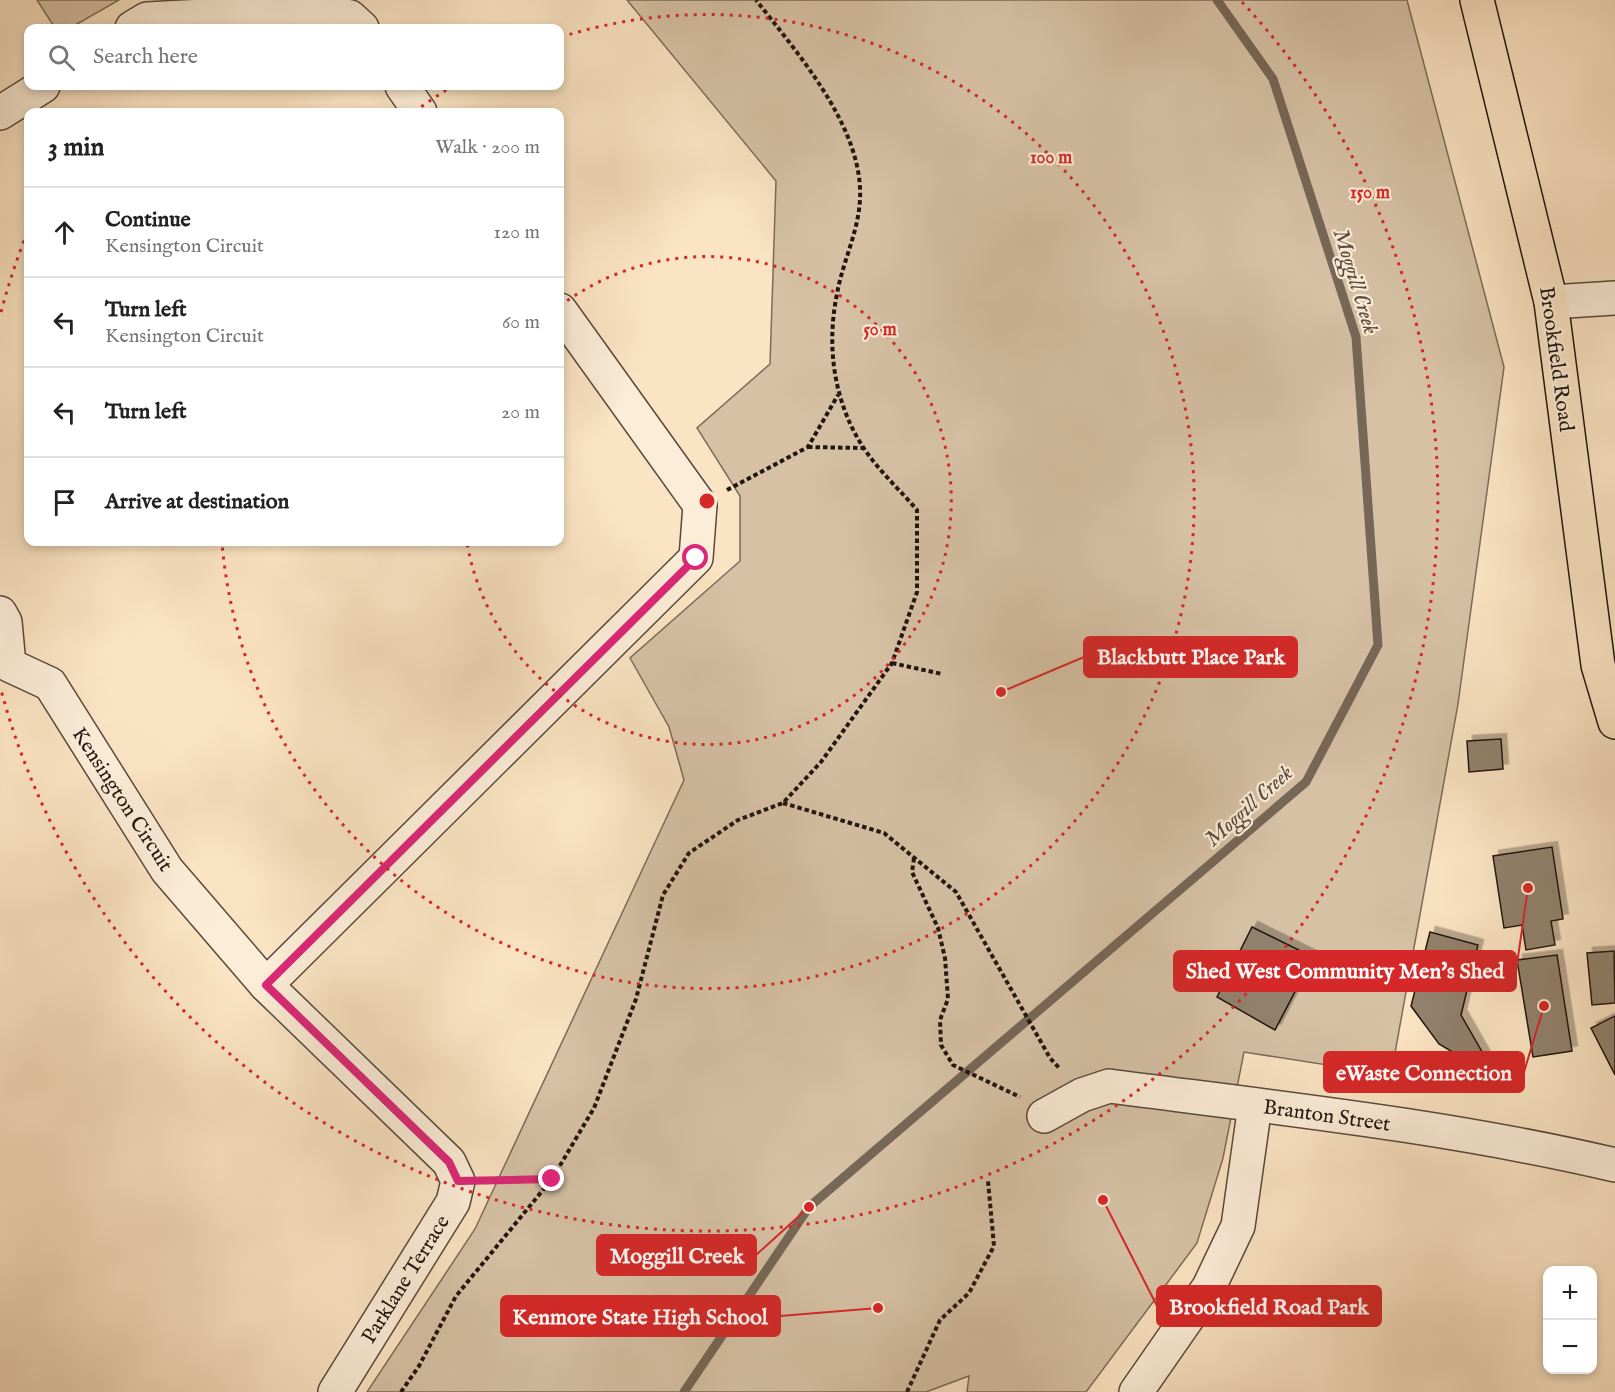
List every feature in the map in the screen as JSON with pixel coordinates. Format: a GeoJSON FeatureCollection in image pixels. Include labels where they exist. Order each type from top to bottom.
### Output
{"type":"FeatureCollection","features":[{"type":"Feature","properties":{"kind":"main road","name":"Brookfield Road"},"geometry":{"type":"LineString","coordinates":[[1477,0],[1551,302],[1598,665],[1615,722]]}},
{"type":"Feature","properties":{"kind":"street"},"geometry":{"type":"LineString","coordinates":[[140,24],[147,20],[317,10],[350,17],[358,24]]}},
{"type":"Feature","properties":{"kind":"street"},"geometry":{"type":"LineString","coordinates":[[0,113],[37,90]]}},
{"type":"Feature","properties":{"kind":"street"},"geometry":{"type":"LineString","coordinates":[[405,90],[417,108]]}},
{"type":"Feature","properties":{"kind":"street"},"geometry":{"type":"LineString","coordinates":[[1551,302],[1615,298]]}},
{"type":"Feature","properties":{"kind":"street"},"geometry":{"type":"LineString","coordinates":[[266,985],[696,558],[700,505],[564,316]]}},
{"type":"Feature","properties":{"kind":"street","name":"Kensington Circuit"},"geometry":{"type":"LineString","coordinates":[[0,613],[5,622],[4,668],[50,684],[167,870],[266,985],[454,1172]]}},
{"type":"Feature","properties":{"kind":"street","name":"Branton Street"},"geometry":{"type":"LineString","coordinates":[[1044,1116],[1082,1095],[1109,1086],[1529,1145],[1615,1165]]}},
{"type":"Feature","properties":{"kind":"street"},"geometry":{"type":"LineString","coordinates":[[1136,1392],[1209,1287],[1238,1226],[1255,1105]]}},
{"type":"Feature","properties":{"kind":"street","name":"Parklane Terrace"},"geometry":{"type":"LineString","coordinates":[[335,1392],[453,1202],[454,1172]]}},
{"type":"Feature","properties":{"kind":"path"},"geometry":{"type":"LineString","coordinates":[[401,1392],[419,1366],[456,1296],[552,1179],[594,1108],[636,999],[663,895],[689,852],[738,820],[783,803],[820,762],[892,663],[917,592],[917,510],[863,448],[838,395],[832,358],[836,295],[856,233],[861,188],[848,134],[813,73],[756,0]]}},
{"type":"Feature","properties":{"kind":"path"},"geometry":{"type":"LineString","coordinates":[[808,447],[838,395]]}},
{"type":"Feature","properties":{"kind":"path"},"geometry":{"type":"LineString","coordinates":[[700,505],[808,447],[863,448]]}},
{"type":"Feature","properties":{"kind":"path"},"geometry":{"type":"LineString","coordinates":[[892,663],[942,674]]}},
{"type":"Feature","properties":{"kind":"path"},"geometry":{"type":"LineString","coordinates":[[783,803],[884,832],[956,892],[1050,1058]]}},
{"type":"Feature","properties":{"kind":"path"},"geometry":{"type":"LineString","coordinates":[[914,858],[912,873],[938,928],[945,958],[948,999],[940,1020],[941,1045],[953,1065],[1014,1092],[1044,1116]]}},
{"type":"Feature","properties":{"kind":"path"},"geometry":{"type":"LineString","coordinates":[[454,1172],[552,1179]]}},
{"type":"Feature","properties":{"kind":"path"},"geometry":{"type":"LineString","coordinates":[[907,1392],[940,1320],[969,1293],[994,1246],[988,1181]]}},
{"type":"Feature","properties":{"kind":"shaded area"},"geometry":{"type":"Polygon","coordinates":[[[37,0],[119,0],[77,24],[52,24],[37,0]]]}},
{"type":"Feature","properties":{"kind":"shaded area"},"geometry":{"type":"Polygon","coordinates":[[[627,0],[1407,0],[1504,367],[1458,704],[1391,1075],[1244,1052],[1223,1158],[1197,1243],[1086,1392],[967,1392],[969,1376],[926,1392],[367,1392],[475,1229],[684,780],[669,727],[630,658],[740,561],[740,496],[697,428],[770,364],[776,181],[627,0]]]}},
{"type":"Feature","properties":{"kind":"building"},"geometry":{"type":"Polygon","coordinates":[[[1501,739],[1503,769],[1469,772],[1467,741],[1501,739]]]}},
{"type":"Feature","properties":{"kind":"building"},"geometry":{"type":"Polygon","coordinates":[[[1552,847],[1563,919],[1551,921],[1555,945],[1526,950],[1522,925],[1504,928],[1493,856],[1552,847]]]}},
{"type":"Feature","properties":{"kind":"building"},"geometry":{"type":"Polygon","coordinates":[[[1252,927],[1313,957],[1275,1030],[1217,997],[1252,927]]]}},
{"type":"Feature","properties":{"kind":"building"},"geometry":{"type":"Polygon","coordinates":[[[1430,932],[1478,945],[1461,1015],[1489,1064],[1466,1060],[1439,1044],[1411,1006],[1430,932]]]}},
{"type":"Feature","properties":{"kind":"building"},"geometry":{"type":"Polygon","coordinates":[[[1614,951],[1615,1003],[1592,1005],[1587,953],[1614,951]]]}},
{"type":"Feature","properties":{"kind":"building"},"geometry":{"type":"Polygon","coordinates":[[[1557,955],[1572,1051],[1533,1057],[1517,960],[1557,955]]]}},
{"type":"Feature","properties":{"kind":"building"},"geometry":{"type":"Polygon","coordinates":[[[1615,1016],[1615,1075],[1591,1028],[1615,1016]]]}},
{"type":"Feature","properties":{"kind":"waterway","name":"Moggill Creek"},"geometry":{"type":"LineString","coordinates":[[684,1392],[809,1207],[1306,782],[1378,645],[1356,337],[1273,79],[1217,0]]}},
{"type":"Feature","properties":{"kind":"place","name":"Blackbutt Place Park"},"geometry":{"type":"Point","coordinates":[1001,692]}},
{"type":"Feature","properties":{"kind":"place","name":"Shed West Community Men's Shed"},"geometry":{"type":"Point","coordinates":[1528,888]}},
{"type":"Feature","properties":{"kind":"place","name":"eWaste Connection"},"geometry":{"type":"Point","coordinates":[1544,1006]}},
{"type":"Feature","properties":{"kind":"place","name":"Brookfield Road Park"},"geometry":{"type":"Point","coordinates":[1103,1200]}},
{"type":"Feature","properties":{"kind":"place","name":"Moggill Creek"},"geometry":{"type":"Point","coordinates":[809,1207]}},
{"type":"Feature","properties":{"kind":"place","name":"Kenmore State High School"},"geometry":{"type":"Point","coordinates":[878,1308]}},
{"type":"Feature","properties":{"kind":"route"},"geometry":{"type":"LineString","coordinates":[[552,1179],[458,1181],[449,1162],[266,985],[696,558]]}}]}
